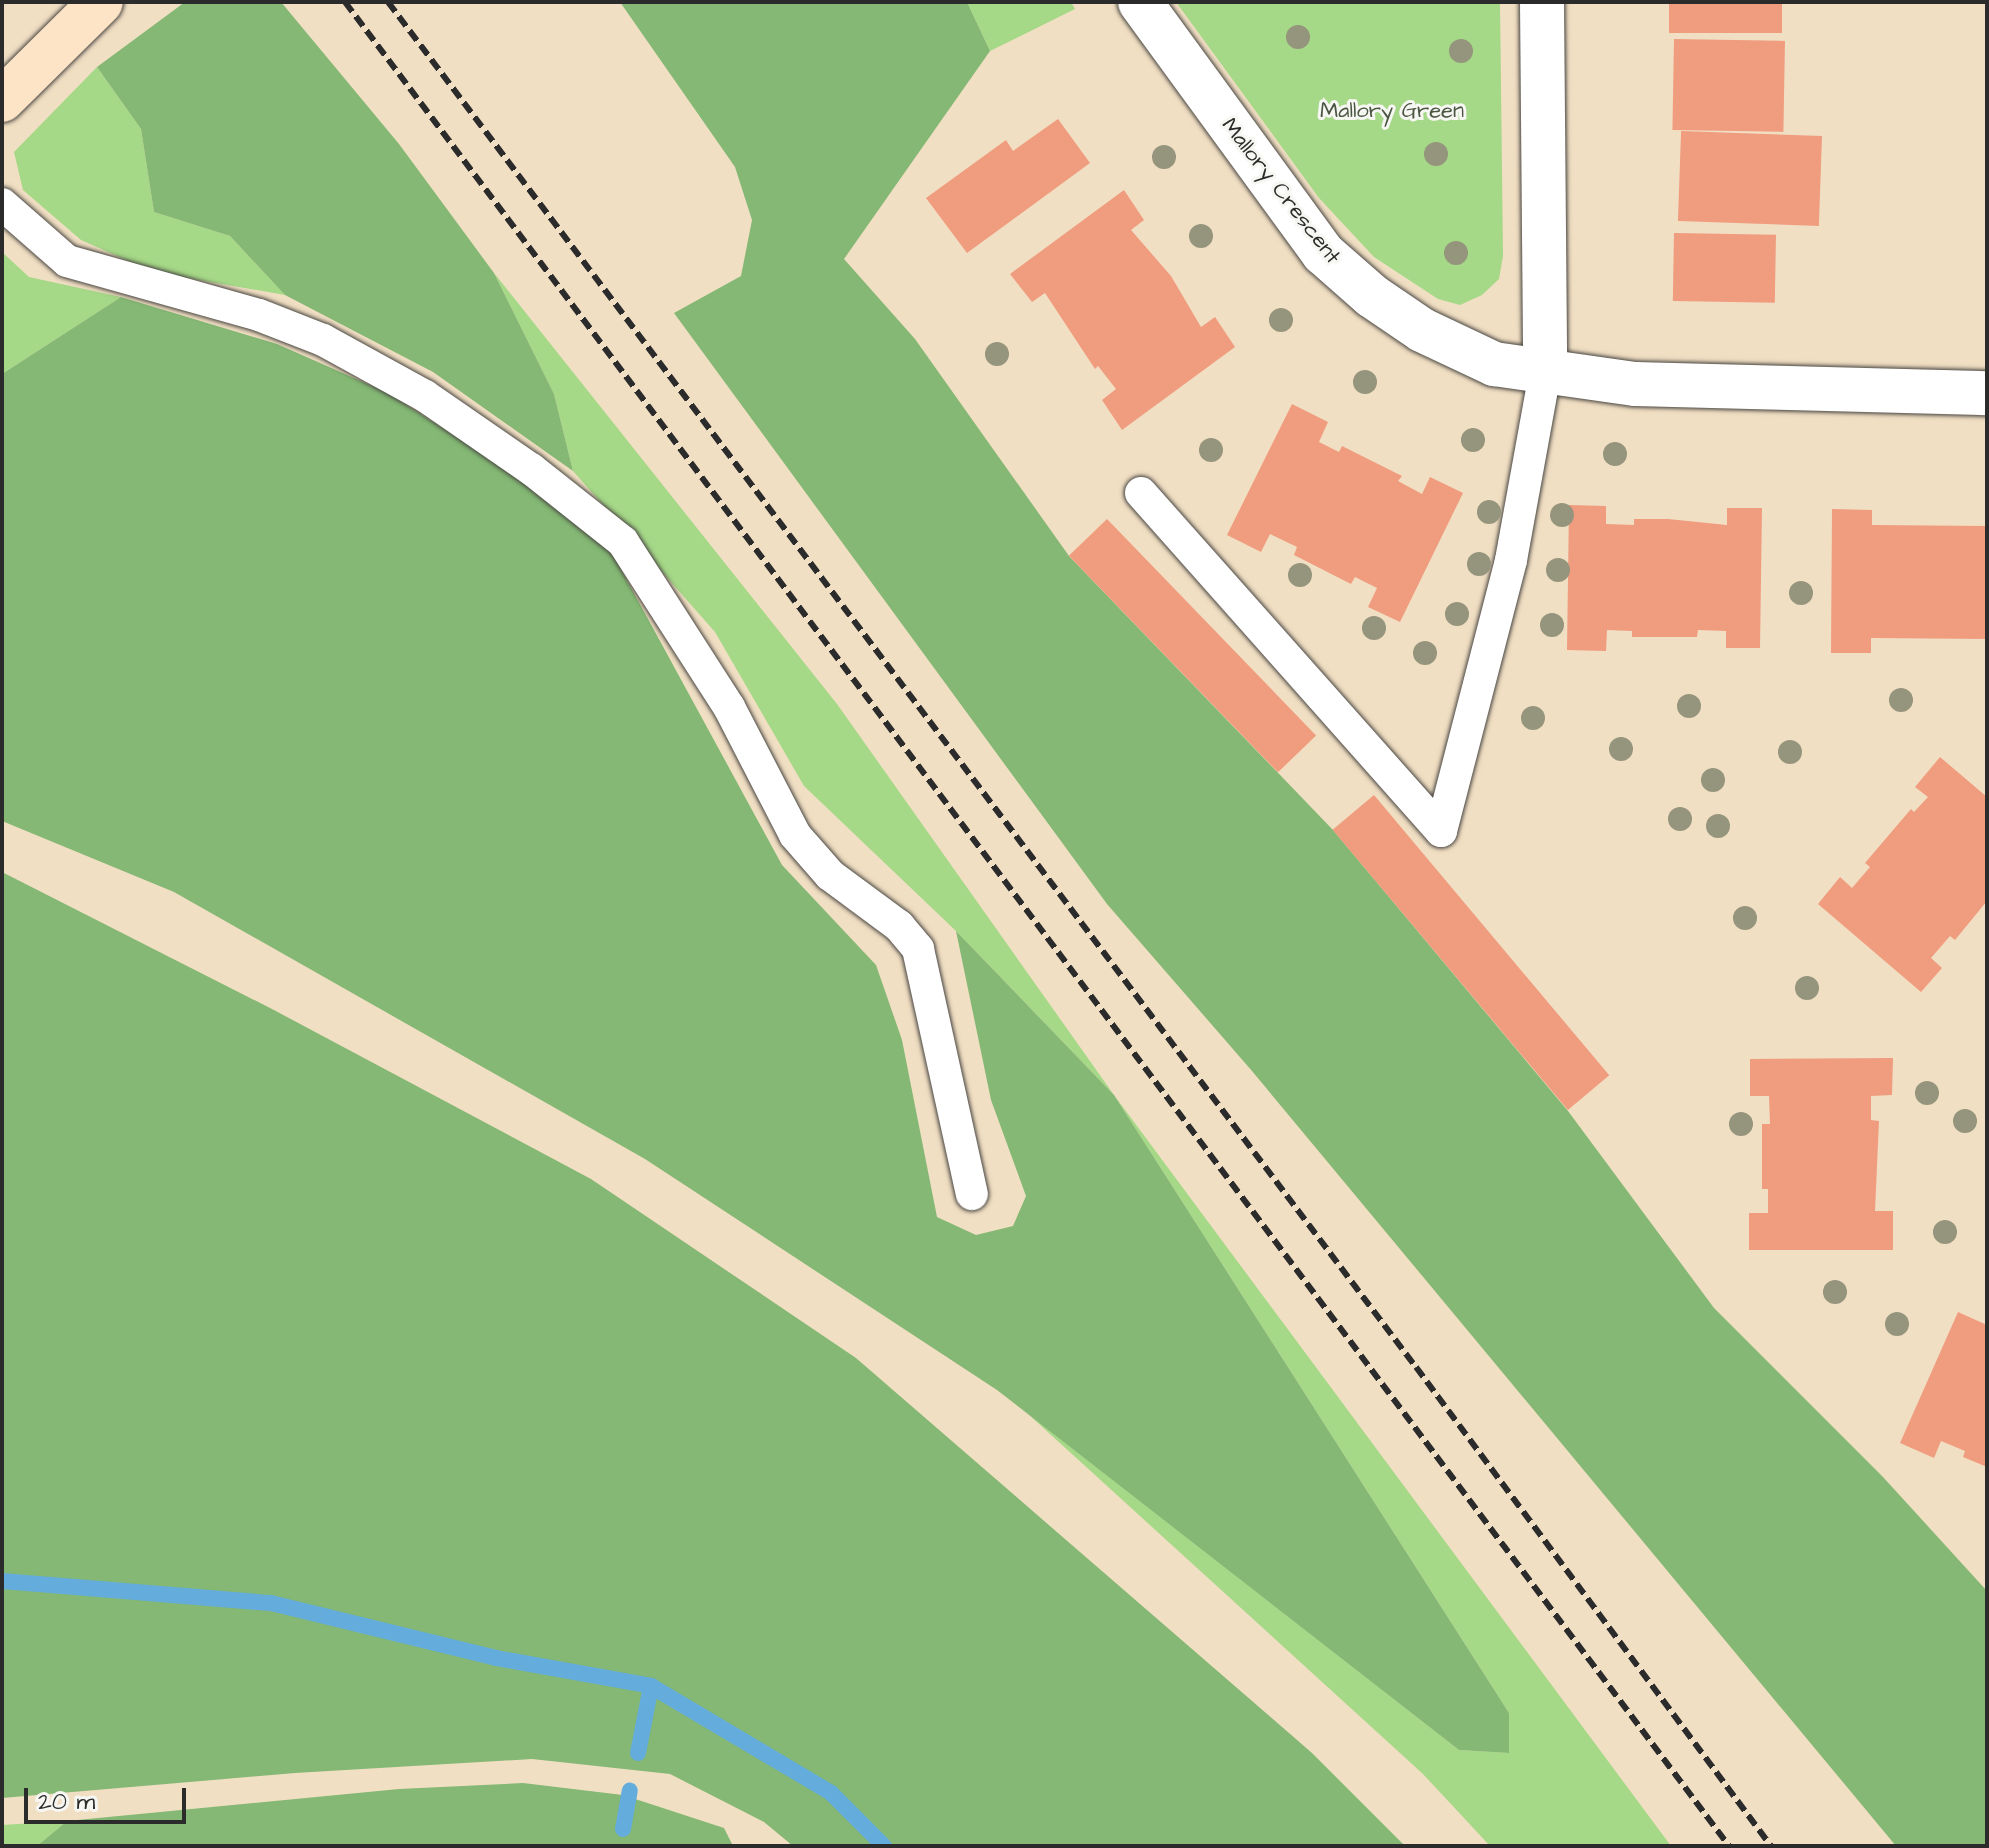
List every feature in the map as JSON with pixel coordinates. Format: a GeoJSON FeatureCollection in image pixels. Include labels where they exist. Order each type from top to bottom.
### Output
{"type":"FeatureCollection","features":[{"type":"Feature","properties":{"kind":"main road"},"geometry":{"type":"LineString","coordinates":[[2,100],[101,2]]}},
{"type":"Feature","properties":{"kind":"street","name":"Mallory Crescent"},"geometry":{"type":"LineString","coordinates":[[1140,2],[1323,253],[1372,296],[1422,330],[1494,364],[1635,384],[1987,393]]}},
{"type":"Feature","properties":{"kind":"street"},"geometry":{"type":"LineString","coordinates":[[1542,2],[1545,372]]}},
{"type":"Feature","properties":{"kind":"lane"},"geometry":{"type":"LineString","coordinates":[[2,204],[67,261],[259,315],[323,340],[425,396],[531,469],[623,542],[729,707],[795,835],[830,875],[899,926],[918,949],[972,1194]]}},
{"type":"Feature","properties":{"kind":"lane"},"geometry":{"type":"LineString","coordinates":[[1141,493],[1441,831],[1511,560],[1545,372]]}},
{"type":"Feature","properties":{"kind":"green space"},"geometry":{"type":"Polygon","coordinates":[[[185,2],[281,2],[399,144],[494,273],[554,394],[573,471],[433,372],[285,295],[230,236],[154,212],[141,129],[97,67],[185,2]]]}},
{"type":"Feature","properties":{"kind":"green space"},"geometry":{"type":"Polygon","coordinates":[[[620,2],[967,2],[990,51],[844,259],[915,339],[1069,556],[1333,830],[1568,1111],[1714,1308],[1883,1477],[1987,1591],[1987,1846],[1896,1846],[1252,1071],[1107,904],[674,313],[741,276],[752,220],[735,167],[620,2]]]}},
{"type":"Feature","properties":{"kind":"green space"},"geometry":{"type":"Polygon","coordinates":[[[967,2],[1071,2],[1075,9],[990,51],[967,2]]]}},
{"type":"Feature","properties":{"kind":"green space","name":"Mallory Green"},"geometry":{"type":"Polygon","coordinates":[[[1176,2],[1500,2],[1503,256],[1499,279],[1482,295],[1460,305],[1438,299],[1374,257],[1319,198],[1176,2]]]}},
{"type":"Feature","properties":{"kind":"green space"},"geometry":{"type":"Polygon","coordinates":[[[97,67],[141,129],[154,212],[230,236],[285,295],[153,272],[81,240],[23,190],[14,152],[97,67]]]}},
{"type":"Feature","properties":{"kind":"green space"},"geometry":{"type":"Polygon","coordinates":[[[2,252],[29,277],[121,297],[2,374],[2,252]]]}},
{"type":"Feature","properties":{"kind":"green space"},"geometry":{"type":"Polygon","coordinates":[[[494,273],[837,704],[1114,1095],[956,931],[804,786],[715,632],[573,471],[554,394],[494,273]]]}},
{"type":"Feature","properties":{"kind":"green space"},"geometry":{"type":"Polygon","coordinates":[[[121,297],[277,344],[388,393],[525,481],[611,551],[782,865],[876,965],[902,1040],[937,1217],[976,1235],[1013,1226],[1026,1196],[991,1100],[956,931],[1114,1095],[1509,1713],[1509,1753],[1459,1750],[997,1390],[645,1159],[174,892],[2,821],[2,374],[121,297]]]}},
{"type":"Feature","properties":{"kind":"green space"},"geometry":{"type":"Polygon","coordinates":[[[2,872],[272,1009],[591,1179],[856,1358],[1312,1753],[1405,1846],[793,1846],[764,1822],[670,1774],[532,1759],[295,1773],[2,1798],[2,872]]]}},
{"type":"Feature","properties":{"kind":"green space"},"geometry":{"type":"Polygon","coordinates":[[[1114,1095],[1671,1846],[1490,1846],[1423,1774],[1027,1413],[1459,1750],[1509,1753],[1509,1713],[1114,1095]]]}},
{"type":"Feature","properties":{"kind":"green space"},"geometry":{"type":"Polygon","coordinates":[[[523,1783],[623,1795],[724,1828],[733,1846],[37,1846],[67,1821],[399,1789],[523,1783]]]}},
{"type":"Feature","properties":{"kind":"green space"},"geometry":{"type":"Polygon","coordinates":[[[67,1821],[37,1846],[2,1846],[2,1825],[67,1821]]]}},
{"type":"Feature","properties":{"kind":"building"},"geometry":{"type":"Polygon","coordinates":[[[1669,2],[1782,2],[1782,33],[1669,33],[1669,2]]]}},
{"type":"Feature","properties":{"kind":"building"},"geometry":{"type":"Polygon","coordinates":[[[1674,39],[1785,41],[1783,132],[1672,130],[1674,39]]]}},
{"type":"Feature","properties":{"kind":"building"},"geometry":{"type":"Polygon","coordinates":[[[1058,119],[1090,163],[967,253],[926,198],[1006,140],[1013,151],[1058,119]]]}},
{"type":"Feature","properties":{"kind":"building"},"geometry":{"type":"Polygon","coordinates":[[[1681,131],[1822,136],[1819,226],[1678,221],[1681,131]]]}},
{"type":"Feature","properties":{"kind":"building"},"geometry":{"type":"Polygon","coordinates":[[[1124,190],[1144,220],[1131,230],[1171,276],[1201,327],[1215,317],[1235,347],[1122,430],[1102,400],[1116,389],[1098,366],[1095,369],[1045,293],[1032,302],[1010,274],[1124,190]]]}},
{"type":"Feature","properties":{"kind":"building"},"geometry":{"type":"Polygon","coordinates":[[[1674,233],[1776,235],[1775,303],[1673,301],[1674,233]]]}},
{"type":"Feature","properties":{"kind":"building"},"geometry":{"type":"Polygon","coordinates":[[[1292,404],[1328,422],[1319,442],[1339,452],[1342,446],[1402,476],[1398,481],[1422,494],[1430,477],[1463,493],[1400,622],[1368,607],[1377,588],[1355,577],[1351,584],[1294,555],[1297,547],[1270,534],[1261,552],[1227,535],[1292,404]]]}},
{"type":"Feature","properties":{"kind":"building"},"geometry":{"type":"Polygon","coordinates":[[[1569,505],[1606,506],[1606,524],[1634,525],[1634,519],[1668,519],[1727,525],[1727,508],[1762,508],[1760,648],[1726,648],[1726,631],[1698,630],[1697,637],[1632,637],[1632,631],[1607,630],[1606,651],[1567,650],[1569,505]]]}},
{"type":"Feature","properties":{"kind":"building"},"geometry":{"type":"Polygon","coordinates":[[[1832,509],[1872,510],[1872,525],[1987,526],[1987,639],[1871,638],[1871,653],[1831,653],[1832,509]]]}},
{"type":"Feature","properties":{"kind":"building"},"geometry":{"type":"Polygon","coordinates":[[[1107,519],[1316,736],[1278,772],[1069,556],[1107,519]]]}},
{"type":"Feature","properties":{"kind":"building"},"geometry":{"type":"Polygon","coordinates":[[[1940,757],[1987,797],[1987,901],[1955,940],[1950,936],[1931,958],[1942,968],[1921,992],[1818,904],[1840,877],[1852,888],[1870,867],[1865,863],[1911,809],[1914,812],[1928,797],[1915,787],[1940,757]]]}},
{"type":"Feature","properties":{"kind":"building"},"geometry":{"type":"Polygon","coordinates":[[[1374,795],[1609,1075],[1568,1110],[1333,830],[1374,795]]]}},
{"type":"Feature","properties":{"kind":"building"},"geometry":{"type":"Polygon","coordinates":[[[1893,1058],[1892,1095],[1871,1096],[1871,1120],[1879,1121],[1875,1211],[1893,1211],[1893,1250],[1749,1250],[1749,1213],[1768,1213],[1768,1189],[1762,1189],[1762,1124],[1770,1124],[1769,1096],[1750,1096],[1750,1059],[1893,1058]]]}},
{"type":"Feature","properties":{"kind":"building"},"geometry":{"type":"Polygon","coordinates":[[[1958,1312],[1987,1325],[1987,1467],[1963,1457],[1965,1451],[1941,1441],[1934,1458],[1900,1443],[1958,1312]]]}},
{"type":"Feature","properties":{"kind":"waterway"},"geometry":{"type":"LineString","coordinates":[[2,1581],[271,1603],[496,1658],[651,1686],[831,1793],[884,1846]]}},
{"type":"Feature","properties":{"kind":"waterway"},"geometry":{"type":"LineString","coordinates":[[638,1753],[651,1686]]}},
{"type":"Feature","properties":{"kind":"waterway"},"geometry":{"type":"LineString","coordinates":[[623,1829],[630,1791]]}},
{"type":"Feature","properties":{"kind":"railway"},"geometry":{"type":"LineString","coordinates":[[345,2],[1729,1846]]}},
{"type":"Feature","properties":{"kind":"railway"},"geometry":{"type":"LineString","coordinates":[[388,2],[1416,1367],[1771,1846]]}}]}
